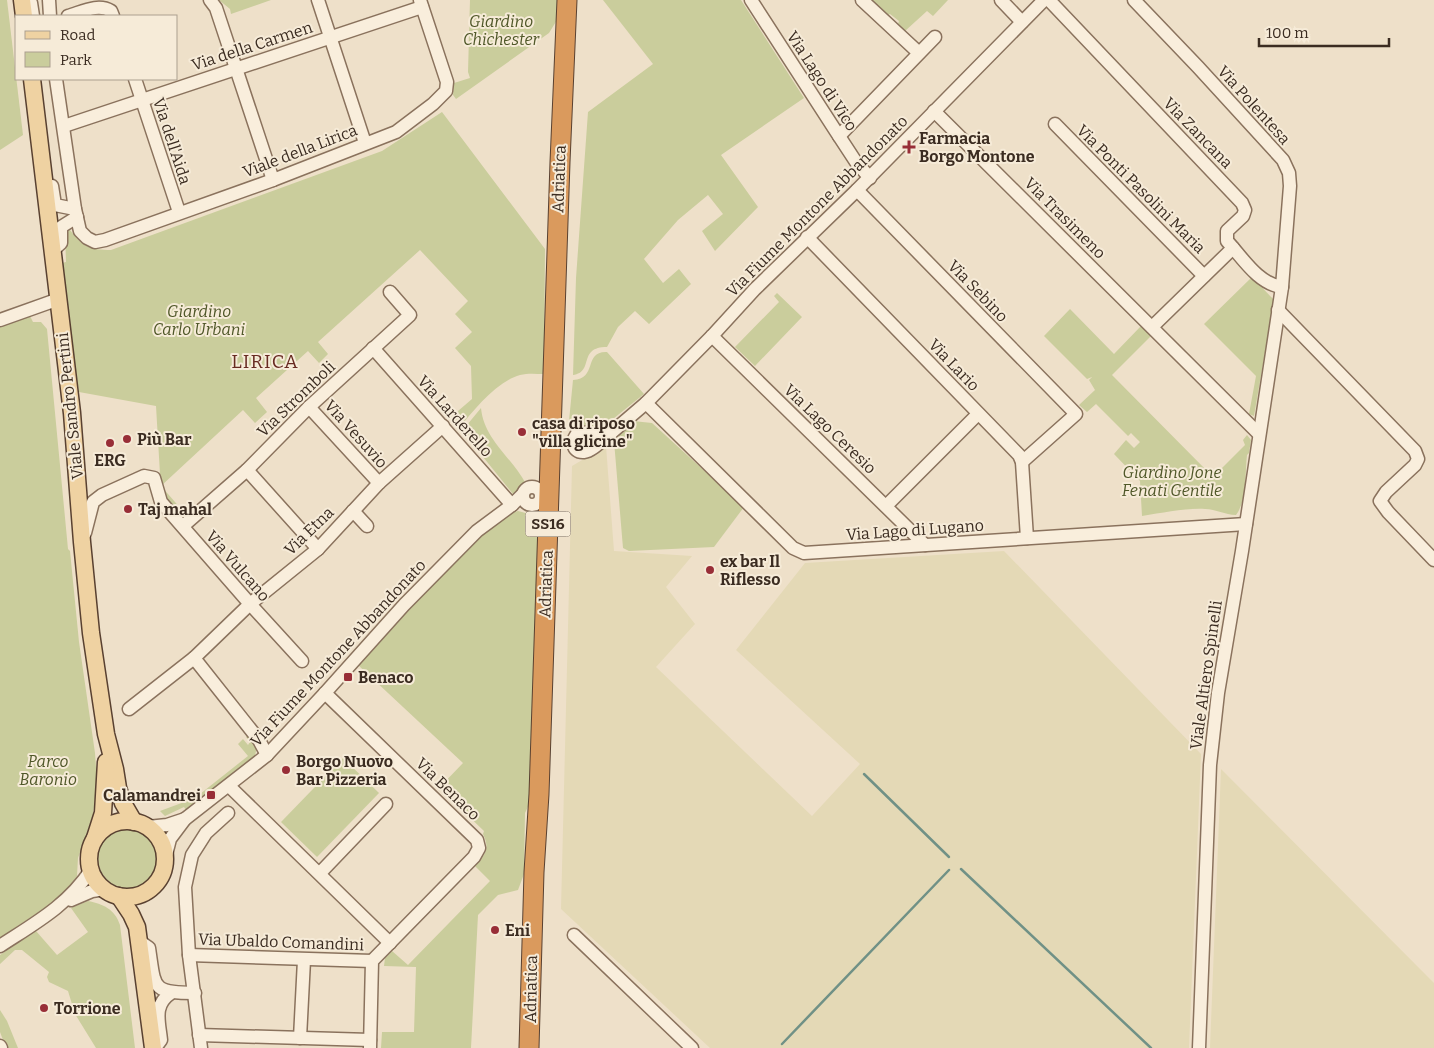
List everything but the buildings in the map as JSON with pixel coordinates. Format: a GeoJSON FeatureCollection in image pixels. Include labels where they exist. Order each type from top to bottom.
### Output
{"type":"FeatureCollection","features":[{"type":"Feature","properties":{"kind":"highway","name":"Adriatica"},"geometry":{"type":"LineString","coordinates":[[530,1048],[534,872],[539,794],[567,0]]}},
{"type":"Feature","properties":{"kind":"highway","name":"Adriatica"},"geometry":{"type":"LineString","coordinates":[[540,1048],[569,117],[576,0]]}},
{"type":"Feature","properties":{"kind":"main road"},"geometry":{"type":"LineString","coordinates":[[24,0],[24,15]]}},
{"type":"Feature","properties":{"kind":"main road","name":"Viale Sandro Pertini"},"geometry":{"type":"LineString","coordinates":[[32,80],[72,413],[91,633],[106,734],[123,803],[141,825]]}},
{"type":"Feature","properties":{"kind":"main road","name":"Viale Sandro Pertini"},"geometry":{"type":"LineString","coordinates":[[95,839],[103,807],[106,779],[106,734]]}},
{"type":"Feature","properties":{"kind":"main road"},"geometry":{"type":"LineString","coordinates":[[138,934],[140,905],[147,892],[160,878],[165,860],[163,847],[157,836],[141,825],[123,822],[112,825],[95,839],[90,854],[92,870],[97,881],[112,893],[131,914],[138,934],[154,1048]]}},
{"type":"Feature","properties":{"kind":"main road"},"geometry":{"type":"LineString","coordinates":[[112,893],[138,896],[147,892]]}},
{"type":"Feature","properties":{"kind":"street"},"geometry":{"type":"LineString","coordinates":[[24,0],[31,3],[33,15]]}},
{"type":"Feature","properties":{"kind":"street"},"geometry":{"type":"LineString","coordinates":[[49,0],[50,15]]}},
{"type":"Feature","properties":{"kind":"street"},"geometry":{"type":"LineString","coordinates":[[210,0],[216,8],[273,180]]}},
{"type":"Feature","properties":{"kind":"street"},"geometry":{"type":"LineString","coordinates":[[318,0],[365,143]]}},
{"type":"Feature","properties":{"kind":"street","name":"Via Lago di Vico"},"geometry":{"type":"LineString","coordinates":[[751,0],[856,162],[870,178]]}},
{"type":"Feature","properties":{"kind":"street"},"geometry":{"type":"LineString","coordinates":[[862,0],[919,53]]}},
{"type":"Feature","properties":{"kind":"street"},"geometry":{"type":"LineString","coordinates":[[1001,0],[1022,22]]}},
{"type":"Feature","properties":{"kind":"street","name":"Via Fiume Montone Abbandonato"},"geometry":{"type":"LineString","coordinates":[[611,433],[646,403],[712,336],[744,299],[870,178],[1044,0]]}},
{"type":"Feature","properties":{"kind":"street","name":"Via Zancana"},"geometry":{"type":"LineString","coordinates":[[1049,0],[1242,203],[1245,210],[1243,216],[1227,231],[1227,241],[1234,248]]}},
{"type":"Feature","properties":{"kind":"street","name":"Via Polentesa"},"geometry":{"type":"LineString","coordinates":[[1134,0],[1283,160],[1289,173],[1290,186],[1282,287]]}},
{"type":"Feature","properties":{"kind":"street","name":"Via della Carmen"},"geometry":{"type":"LineString","coordinates":[[64,126],[330,37],[421,4]]}},
{"type":"Feature","properties":{"kind":"street","name":"Viale della Lirica"},"geometry":{"type":"LineString","coordinates":[[56,80],[80,231],[86,238],[95,242],[105,240],[273,180],[396,132],[446,92],[447,82],[421,4]]}},
{"type":"Feature","properties":{"kind":"street"},"geometry":{"type":"LineString","coordinates":[[72,15],[104,7],[111,11],[113,15]]}},
{"type":"Feature","properties":{"kind":"street"},"geometry":{"type":"LineString","coordinates":[[839,136],[935,37]]}},
{"type":"Feature","properties":{"kind":"street"},"geometry":{"type":"LineString","coordinates":[[35,109],[41,96],[40,80]]}},
{"type":"Feature","properties":{"kind":"street","name":"Via dell'Aida"},"geometry":{"type":"LineString","coordinates":[[134,80],[179,212]]}},
{"type":"Feature","properties":{"kind":"street","name":"Via Trasimeno"},"geometry":{"type":"LineString","coordinates":[[934,111],[1259,434]]}},
{"type":"Feature","properties":{"kind":"street","name":"Via Ponti Pasolini Maria"},"geometry":{"type":"LineString","coordinates":[[1055,124],[1204,276]]}},
{"type":"Feature","properties":{"kind":"street"},"geometry":{"type":"LineString","coordinates":[[43,174],[51,181],[56,205],[76,213],[61,227],[61,243],[52,251]]}},
{"type":"Feature","properties":{"kind":"street","name":"Via Sebino"},"geometry":{"type":"LineString","coordinates":[[857,190],[1076,414],[1022,462]]}},
{"type":"Feature","properties":{"kind":"street","name":"Via Lario"},"geometry":{"type":"LineString","coordinates":[[807,237],[1014,449],[1022,462]]}},
{"type":"Feature","properties":{"kind":"street"},"geometry":{"type":"LineString","coordinates":[[1152,327],[1234,248],[1268,284],[1282,287]]}},
{"type":"Feature","properties":{"kind":"street","name":"Viale Altiero Spinelli"},"geometry":{"type":"LineString","coordinates":[[1199,1048],[1210,765],[1218,693],[1282,287]]}},
{"type":"Feature","properties":{"kind":"street","name":"Via Stromboli"},"geometry":{"type":"LineString","coordinates":[[183,526],[247,470],[309,407],[410,315],[390,292]]}},
{"type":"Feature","properties":{"kind":"street"},"geometry":{"type":"LineString","coordinates":[[0,320],[59,299]]}},
{"type":"Feature","properties":{"kind":"street"},"geometry":{"type":"LineString","coordinates":[[1278,310],[1415,451],[1418,459],[1416,465],[1386,492],[1380,501],[1388,512],[1434,560]]}},
{"type":"Feature","properties":{"kind":"street","name":"Via Lago Ceresio"},"geometry":{"type":"LineString","coordinates":[[712,336],[925,545]]}},
{"type":"Feature","properties":{"kind":"street","name":"Via Larderello"},"geometry":{"type":"LineString","coordinates":[[373,348],[512,505]]}},
{"type":"Feature","properties":{"kind":"street","name":"Via Lago di Lugano"},"geometry":{"type":"LineString","coordinates":[[646,403],[798,551],[810,554],[1246,524]]}},
{"type":"Feature","properties":{"kind":"street","name":"Via Vesuvio"},"geometry":{"type":"LineString","coordinates":[[309,407],[378,483]]}},
{"type":"Feature","properties":{"kind":"street"},"geometry":{"type":"LineString","coordinates":[[886,506],[978,414]]}},
{"type":"Feature","properties":{"kind":"street","name":"Via Etna"},"geometry":{"type":"LineString","coordinates":[[129,708],[194,658],[250,604],[318,549],[378,483],[443,426]]}},
{"type":"Feature","properties":{"kind":"street"},"geometry":{"type":"LineString","coordinates":[[1022,462],[1027,538]]}},
{"type":"Feature","properties":{"kind":"street"},"geometry":{"type":"LineString","coordinates":[[247,470],[318,549]]}},
{"type":"Feature","properties":{"kind":"street","name":"Via Vulcano"},"geometry":{"type":"LineString","coordinates":[[82,542],[93,502],[102,495],[144,476],[154,478],[161,502],[302,661]]}},
{"type":"Feature","properties":{"kind":"street"},"geometry":{"type":"LineString","coordinates":[[512,505],[525,499]]}},
{"type":"Feature","properties":{"kind":"street","name":"Via Fiume Montone Abbandonato"},"geometry":{"type":"LineString","coordinates":[[165,860],[170,839],[185,819],[267,755],[410,598],[477,531],[512,505]]}},
{"type":"Feature","properties":{"kind":"street"},"geometry":{"type":"LineString","coordinates":[[353,511],[367,526]]}},
{"type":"Feature","properties":{"kind":"street"},"geometry":{"type":"LineString","coordinates":[[194,658],[259,740],[267,755]]}},
{"type":"Feature","properties":{"kind":"street","name":"Via Benaco"},"geometry":{"type":"LineString","coordinates":[[325,693],[477,840],[479,848],[474,857],[390,942]]}},
{"type":"Feature","properties":{"kind":"street"},"geometry":{"type":"LineString","coordinates":[[228,813],[206,833],[192,855],[185,888],[189,955],[200,1042],[300,1038],[370,1044],[372,961],[390,942],[229,786]]}},
{"type":"Feature","properties":{"kind":"street"},"geometry":{"type":"LineString","coordinates":[[320,873],[386,804]]}},
{"type":"Feature","properties":{"kind":"street","name":"Via Fiume Montone Abbandonato"},"geometry":{"type":"LineString","coordinates":[[141,825],[167,825],[185,819]]}},
{"type":"Feature","properties":{"kind":"street"},"geometry":{"type":"LineString","coordinates":[[0,946],[64,902],[77,890],[92,870]]}},
{"type":"Feature","properties":{"kind":"street"},"geometry":{"type":"LineString","coordinates":[[64,902],[92,892],[112,893]]}},
{"type":"Feature","properties":{"kind":"street"},"geometry":{"type":"LineString","coordinates":[[138,934],[149,948],[154,981],[160,988],[171,993],[195,993]]}},
{"type":"Feature","properties":{"kind":"street"},"geometry":{"type":"LineString","coordinates":[[574,935],[692,1048]]}},
{"type":"Feature","properties":{"kind":"street","name":"Via Ubaldo Comandini"},"geometry":{"type":"LineString","coordinates":[[189,955],[372,961]]}},
{"type":"Feature","properties":{"kind":"street"},"geometry":{"type":"LineString","coordinates":[[300,1038],[304,960]]}},
{"type":"Feature","properties":{"kind":"street"},"geometry":{"type":"LineString","coordinates":[[154,1048],[161,1040],[158,1006],[163,998],[171,993]]}},
{"type":"Feature","properties":{"kind":"shaded area"},"geometry":{"type":"Polygon","coordinates":[[[606,446],[614,551],[692,556],[666,587],[695,624],[656,667],[812,816],[860,764],[736,650],[805,563],[1004,551],[1201,754],[1189,1048],[710,1048],[561,909],[572,466],[606,446]]]}},
{"type":"Feature","properties":{"kind":"shaded area"},"geometry":{"type":"Polygon","coordinates":[[[1221,769],[1434,983],[1434,1048],[1210,1048],[1221,769]]]}},
{"type":"Feature","properties":{"kind":"green space"},"geometry":{"type":"Polygon","coordinates":[[[0,0],[7,0],[23,135],[0,150],[0,0]]]}},
{"type":"Feature","properties":{"kind":"green space"},"geometry":{"type":"Polygon","coordinates":[[[219,0],[271,0],[231,14],[230,9],[219,0]]]}},
{"type":"Feature","properties":{"kind":"green space","name":"Giardino Chichester"},"geometry":{"type":"Polygon","coordinates":[[[470,0],[560,0],[557,20],[549,33],[456,99],[453,95],[454,83],[470,78],[468,72],[470,0]]]}},
{"type":"Feature","properties":{"kind":"green space"},"geometry":{"type":"Polygon","coordinates":[[[603,0],[741,0],[804,98],[721,155],[758,207],[715,251],[702,231],[723,214],[708,195],[678,220],[644,259],[663,283],[679,269],[691,284],[649,324],[635,311],[618,327],[607,347],[592,351],[580,373],[573,375],[576,278],[588,112],[653,64],[603,0]]]}},
{"type":"Feature","properties":{"kind":"green space"},"geometry":{"type":"Polygon","coordinates":[[[872,0],[948,0],[933,16],[927,11],[905,31],[898,24],[899,21],[890,14],[888,15],[872,0]]]}},
{"type":"Feature","properties":{"kind":"green space","name":"Giardino Carlo Urbani"},"geometry":{"type":"Polygon","coordinates":[[[442,112],[545,249],[544,374],[520,375],[503,384],[494,390],[472,412],[460,427],[451,417],[472,399],[471,366],[455,348],[472,332],[455,314],[468,301],[420,250],[318,342],[328,354],[319,363],[308,351],[256,398],[267,412],[255,423],[243,410],[161,486],[182,510],[177,515],[163,499],[161,491],[156,406],[79,392],[62,263],[66,262],[65,233],[70,230],[83,244],[92,248],[111,250],[382,151],[442,112]]]}},
{"type":"Feature","properties":{"kind":"green space"},"geometry":{"type":"Polygon","coordinates":[[[1252,277],[1274,300],[1254,416],[1249,414],[1256,376],[1204,324],[1252,277]]]}},
{"type":"Feature","properties":{"kind":"green space"},"geometry":{"type":"Polygon","coordinates":[[[777,293],[802,317],[755,366],[735,347],[779,302],[774,296],[777,293]]]}},
{"type":"Feature","properties":{"kind":"green space","name":"Giardino Jone Fenati Gentile"},"geometry":{"type":"Polygon","coordinates":[[[1070,309],[1114,354],[1141,326],[1151,336],[1112,375],[1213,477],[1245,445],[1243,440],[1247,435],[1251,440],[1247,455],[1244,494],[1240,509],[1236,515],[1209,509],[1197,509],[1142,516],[1140,481],[1114,454],[1126,440],[1134,448],[1140,442],[1131,433],[1128,436],[1096,404],[1087,412],[1079,405],[1095,390],[1089,380],[1092,377],[1087,379],[1044,336],[1070,309]]]}},
{"type":"Feature","properties":{"kind":"green space","name":"Parco Baronio"},"geometry":{"type":"Polygon","coordinates":[[[30,316],[33,322],[41,322],[47,329],[68,549],[70,551],[79,642],[95,753],[97,782],[93,815],[78,858],[77,876],[61,897],[0,938],[0,326],[30,316]]]}},
{"type":"Feature","properties":{"kind":"green space"},"geometry":{"type":"Polygon","coordinates":[[[607,352],[644,394],[603,427],[572,424],[569,421],[573,380],[585,375],[595,356],[607,352]]]}},
{"type":"Feature","properties":{"kind":"green space"},"geometry":{"type":"Polygon","coordinates":[[[481,408],[487,430],[526,484],[513,494],[462,431],[481,408]]]}},
{"type":"Feature","properties":{"kind":"green space"},"geometry":{"type":"Polygon","coordinates":[[[633,421],[652,423],[744,507],[714,547],[629,551],[623,548],[614,441],[633,421]]]}},
{"type":"Feature","properties":{"kind":"green space"},"geometry":{"type":"Polygon","coordinates":[[[518,511],[531,516],[541,528],[533,796],[525,813],[524,874],[518,890],[498,895],[478,915],[471,1048],[381,1048],[382,1032],[414,1032],[416,967],[384,966],[385,958],[392,951],[408,965],[490,881],[475,866],[486,851],[484,831],[439,788],[463,763],[358,665],[380,638],[487,528],[507,514],[518,511]]]}},
{"type":"Feature","properties":{"kind":"green space"},"geometry":{"type":"Polygon","coordinates":[[[249,734],[248,737],[251,740],[253,738],[257,746],[255,756],[186,810],[184,807],[165,816],[160,811],[195,798],[248,756],[238,744],[243,739],[248,745],[250,742],[246,737],[249,734]]]}},
{"type":"Feature","properties":{"kind":"green space"},"geometry":{"type":"Polygon","coordinates":[[[343,758],[379,793],[317,857],[281,822],[343,758]]]}},
{"type":"Feature","properties":{"kind":"green space"},"geometry":{"type":"Polygon","coordinates":[[[129,827],[141,829],[151,836],[158,846],[160,858],[158,870],[151,880],[141,887],[129,889],[117,887],[107,880],[100,870],[98,858],[100,846],[107,836],[117,829],[129,827]]]}},
{"type":"Feature","properties":{"kind":"green space"},"geometry":{"type":"Polygon","coordinates":[[[88,901],[112,911],[120,925],[135,1048],[96,1048],[75,1014],[68,991],[49,982],[47,977],[49,972],[22,950],[15,950],[0,964],[0,955],[36,931],[57,955],[88,932],[71,908],[88,901]]]}},
{"type":"Feature","properties":{"kind":"green space"},"geometry":{"type":"Polygon","coordinates":[[[0,1010],[7,1021],[18,1048],[6,1048],[0,1032],[0,1010]]]}},
{"type":"Feature","properties":{"kind":"waterway"},"geometry":{"type":"LineString","coordinates":[[864,774],[949,857]]}},
{"type":"Feature","properties":{"kind":"waterway"},"geometry":{"type":"LineString","coordinates":[[961,869],[1151,1048]]}},
{"type":"Feature","properties":{"kind":"waterway"},"geometry":{"type":"LineString","coordinates":[[782,1044],[949,870]]}},
{"type":"Feature","properties":{"kind":"place","name":"Farmacia Borgo Montone"},"geometry":{"type":"Point","coordinates":[909,147]}},
{"type":"Feature","properties":{"kind":"place","name":"casa di riposo \"villa glicine\""},"geometry":{"type":"Point","coordinates":[522,432]}},
{"type":"Feature","properties":{"kind":"place","name":"Più Bar"},"geometry":{"type":"Point","coordinates":[127,439]}},
{"type":"Feature","properties":{"kind":"place","name":"ERG"},"geometry":{"type":"Point","coordinates":[110,443]}},
{"type":"Feature","properties":{"kind":"place","name":"Taj mahal"},"geometry":{"type":"Point","coordinates":[128,509]}},
{"type":"Feature","properties":{"kind":"place","name":"ex bar Il Riflesso"},"geometry":{"type":"Point","coordinates":[710,570]}},
{"type":"Feature","properties":{"kind":"place","name":"Benaco"},"geometry":{"type":"Point","coordinates":[348,677]}},
{"type":"Feature","properties":{"kind":"place","name":"Borgo Nuovo Bar Pizzeria"},"geometry":{"type":"Point","coordinates":[286,770]}},
{"type":"Feature","properties":{"kind":"place","name":"Calamandrei"},"geometry":{"type":"Point","coordinates":[211,795]}},
{"type":"Feature","properties":{"kind":"place","name":"Eni"},"geometry":{"type":"Point","coordinates":[495,930]}},
{"type":"Feature","properties":{"kind":"place","name":"Torrione"},"geometry":{"type":"Point","coordinates":[44,1008]}},
{"type":"Feature","properties":{"kind":"district","name":"LIRICA"},"geometry":{"type":"Point","coordinates":[265,361]}}]}
